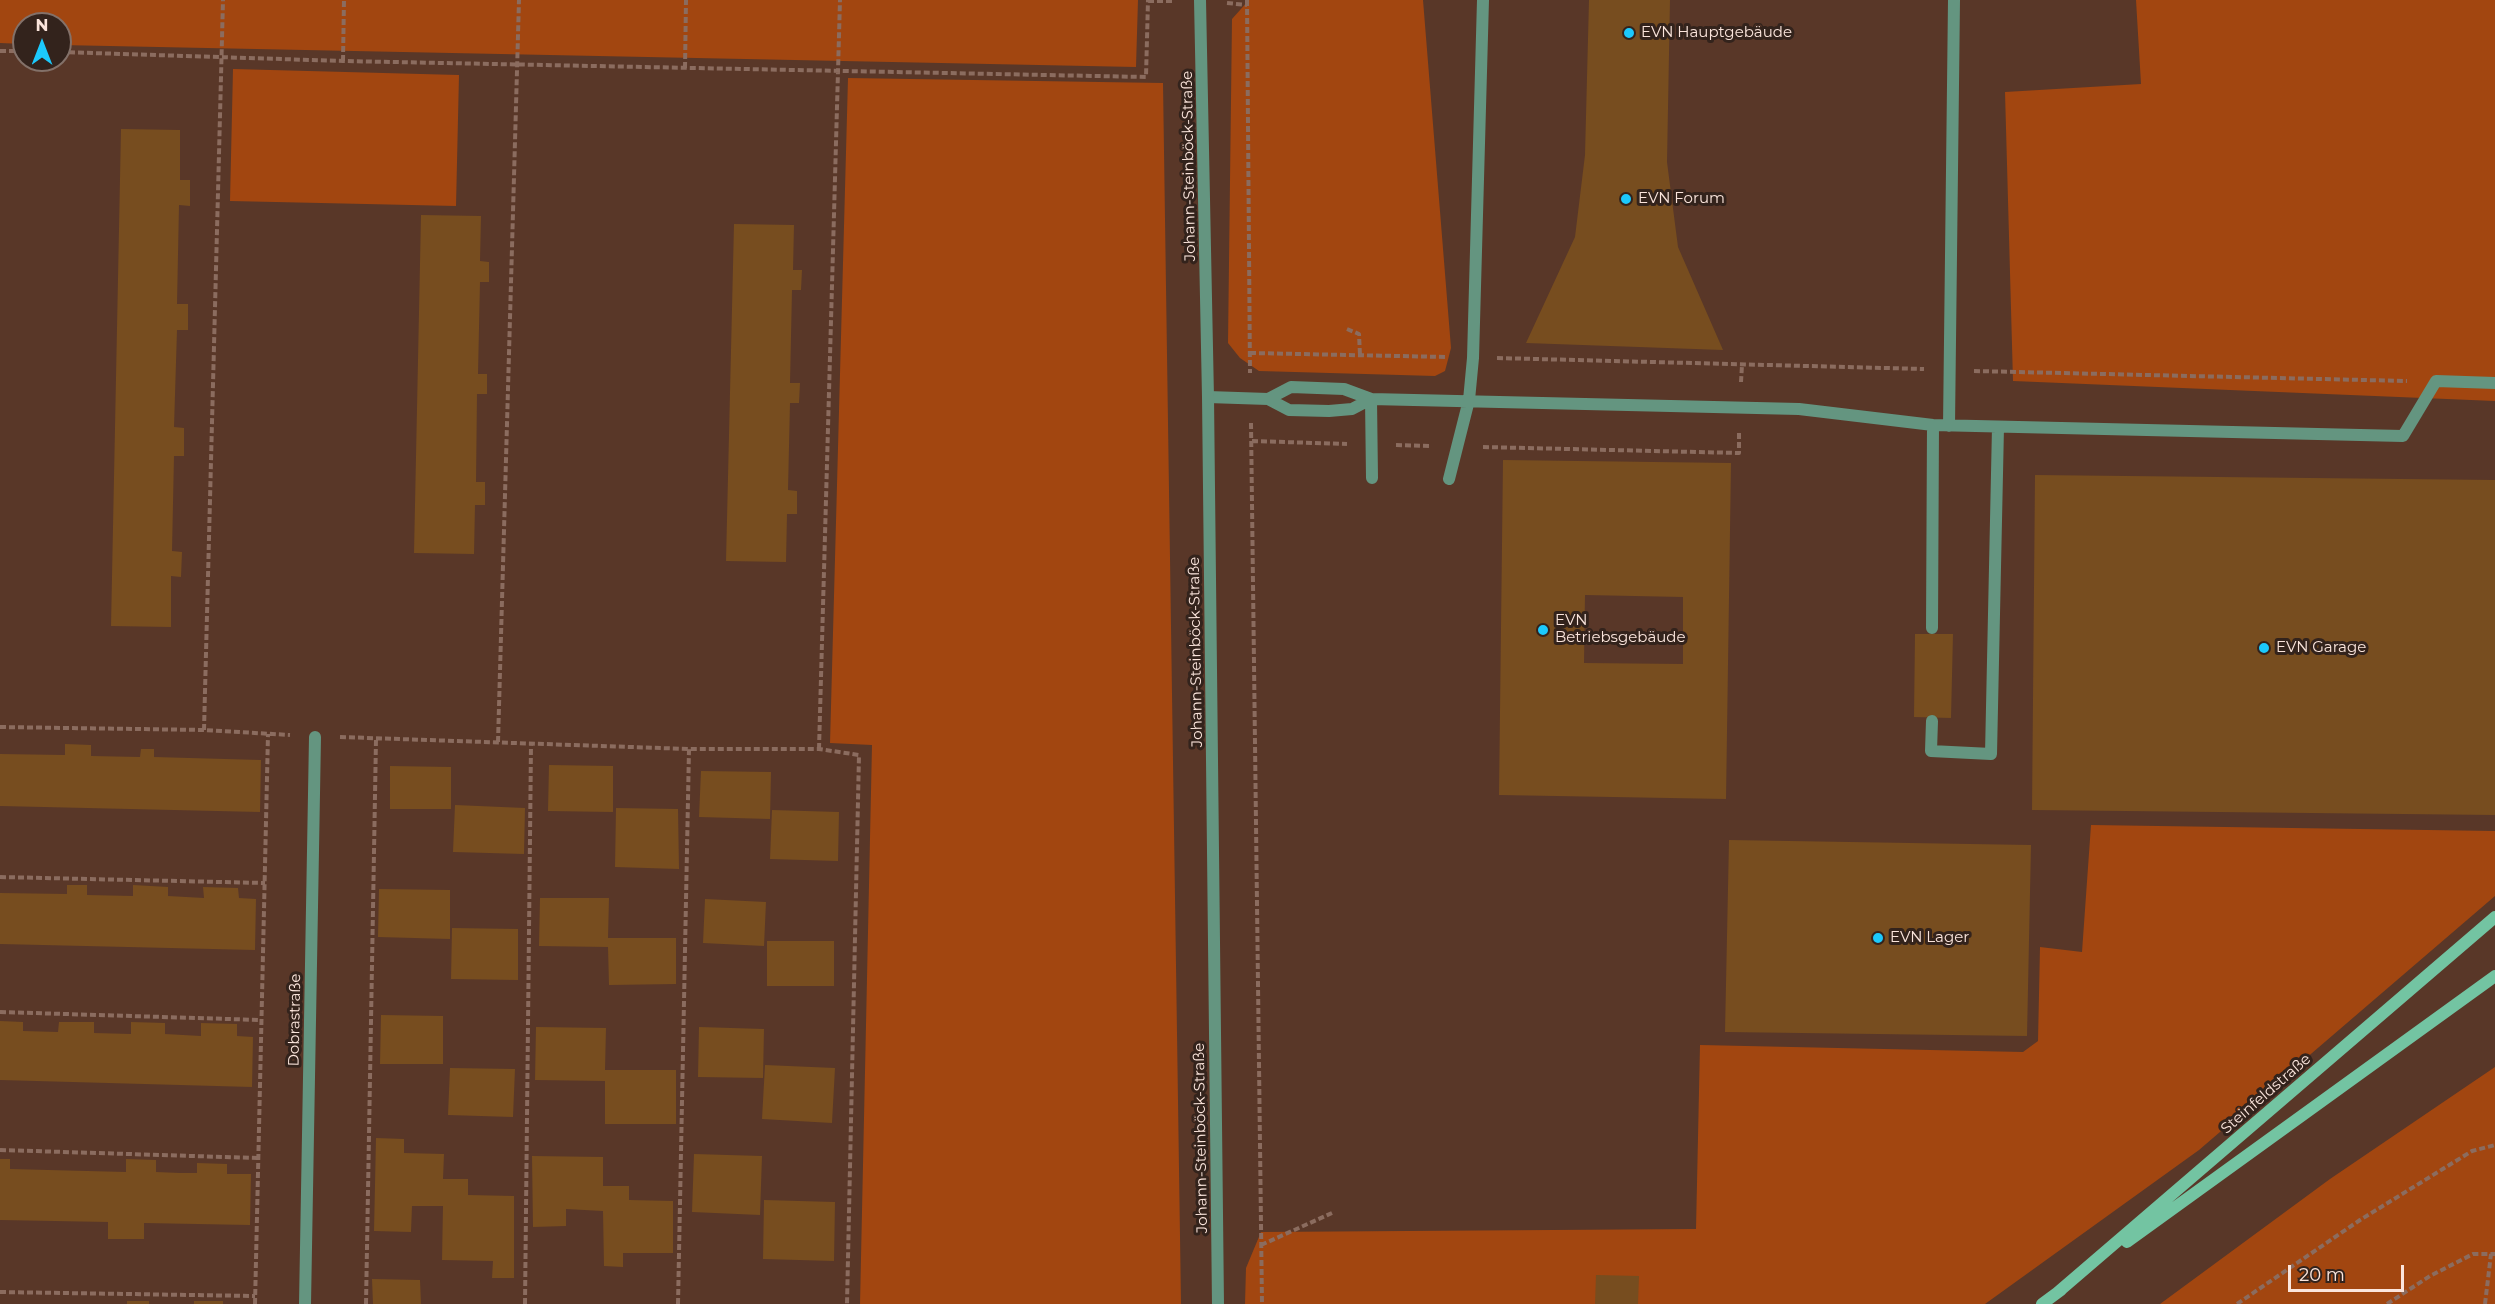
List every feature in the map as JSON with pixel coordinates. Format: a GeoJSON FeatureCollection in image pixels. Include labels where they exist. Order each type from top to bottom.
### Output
{"type":"FeatureCollection","features":[{"type":"Feature","properties":{"kind":"main road","name":"Steinfeldstraße"},"geometry":{"type":"LineString","coordinates":[[2057,1293],[2495,917]]}},
{"type":"Feature","properties":{"kind":"main road","name":"Steinfeldstraße"},"geometry":{"type":"LineString","coordinates":[[2042,1304],[2495,976]]}},
{"type":"Feature","properties":{"kind":"street","name":"Johann-Steinböck-Straße"},"geometry":{"type":"LineString","coordinates":[[1200,0],[1208,397],[1218,1304]]}},
{"type":"Feature","properties":{"kind":"street"},"geometry":{"type":"LineString","coordinates":[[1449,479],[1468,400],[1473,358],[1483,0]]}},
{"type":"Feature","properties":{"kind":"street"},"geometry":{"type":"LineString","coordinates":[[1949,426],[1954,0]]}},
{"type":"Feature","properties":{"kind":"street"},"geometry":{"type":"LineString","coordinates":[[1208,397],[1268,399],[1291,387],[1344,389],[1371,399],[1799,409],[1949,426],[2403,436],[2436,381],[2495,383]]}},
{"type":"Feature","properties":{"kind":"street"},"geometry":{"type":"LineString","coordinates":[[1268,399],[1289,410],[1329,411],[1352,409],[1371,399]]}},
{"type":"Feature","properties":{"kind":"street"},"geometry":{"type":"LineString","coordinates":[[1371,399],[1372,478]]}},
{"type":"Feature","properties":{"kind":"street"},"geometry":{"type":"LineString","coordinates":[[1932,628],[1933,425]]}},
{"type":"Feature","properties":{"kind":"street"},"geometry":{"type":"LineString","coordinates":[[1932,721],[1931,751],[1991,754],[1998,428]]}},
{"type":"Feature","properties":{"kind":"street","name":"Dobrastraße"},"geometry":{"type":"LineString","coordinates":[[305,1304],[315,737]]}},
{"type":"Feature","properties":{"kind":"path"},"geometry":{"type":"LineString","coordinates":[[204,730],[224,0]]}},
{"type":"Feature","properties":{"kind":"path"},"geometry":{"type":"LineString","coordinates":[[343,61],[344,0]]}},
{"type":"Feature","properties":{"kind":"path"},"geometry":{"type":"LineString","coordinates":[[498,742],[519,0]]}},
{"type":"Feature","properties":{"kind":"path"},"geometry":{"type":"LineString","coordinates":[[684,68],[686,0]]}},
{"type":"Feature","properties":{"kind":"path"},"geometry":{"type":"LineString","coordinates":[[819,749],[836,72],[840,0]]}},
{"type":"Feature","properties":{"kind":"path"},"geometry":{"type":"LineString","coordinates":[[72,52],[343,61],[1146,77],[1148,0]]}},
{"type":"Feature","properties":{"kind":"path"},"geometry":{"type":"LineString","coordinates":[[1247,0],[1262,1304]]}},
{"type":"Feature","properties":{"kind":"path"},"geometry":{"type":"LineString","coordinates":[[1347,329],[1359,334],[1360,355]]}},
{"type":"Feature","properties":{"kind":"path"},"geometry":{"type":"LineString","coordinates":[[1250,353],[2436,381]]}},
{"type":"Feature","properties":{"kind":"path"},"geometry":{"type":"LineString","coordinates":[[1252,441],[1739,453]]}},
{"type":"Feature","properties":{"kind":"path"},"geometry":{"type":"LineString","coordinates":[[0,727],[204,730],[315,737],[531,745],[689,749],[819,749],[859,754],[847,1304]]}},
{"type":"Feature","properties":{"kind":"path"},"geometry":{"type":"LineString","coordinates":[[255,1304],[268,734]]}},
{"type":"Feature","properties":{"kind":"path"},"geometry":{"type":"LineString","coordinates":[[366,1304],[376,739]]}},
{"type":"Feature","properties":{"kind":"path"},"geometry":{"type":"LineString","coordinates":[[525,1304],[531,745]]}},
{"type":"Feature","properties":{"kind":"path"},"geometry":{"type":"LineString","coordinates":[[678,1304],[689,749]]}},
{"type":"Feature","properties":{"kind":"path"},"geometry":{"type":"LineString","coordinates":[[0,877],[265,883]]}},
{"type":"Feature","properties":{"kind":"path"},"geometry":{"type":"LineString","coordinates":[[0,1012],[261,1020]]}},
{"type":"Feature","properties":{"kind":"path"},"geometry":{"type":"LineString","coordinates":[[2237,1304],[2360,1220],[2472,1151],[2495,1145]]}},
{"type":"Feature","properties":{"kind":"path"},"geometry":{"type":"LineString","coordinates":[[0,1150],[257,1158]]}},
{"type":"Feature","properties":{"kind":"path"},"geometry":{"type":"LineString","coordinates":[[1261,1245],[1332,1213]]}},
{"type":"Feature","properties":{"kind":"path"},"geometry":{"type":"LineString","coordinates":[[2386,1304],[2430,1276],[2473,1254],[2493,1254],[2486,1304]]}},
{"type":"Feature","properties":{"kind":"path"},"geometry":{"type":"LineString","coordinates":[[0,1292],[255,1296]]}},
{"type":"Feature","properties":{"kind":"shaded area"},"geometry":{"type":"Polygon","coordinates":[[[0,0],[1138,0],[1136,67],[72,45],[72,12],[12,12],[12,44],[0,43],[0,0]]]}},
{"type":"Feature","properties":{"kind":"shaded area"},"geometry":{"type":"Polygon","coordinates":[[[1249,0],[1423,0],[1451,348],[1445,371],[1435,376],[1259,371],[1240,358],[1228,343],[1232,19],[1249,0]]]}},
{"type":"Feature","properties":{"kind":"shaded area"},"geometry":{"type":"Polygon","coordinates":[[[2136,0],[2495,0],[2495,401],[2013,381],[2005,92],[2141,84],[2136,0]]]}},
{"type":"Feature","properties":{"kind":"shaded area"},"geometry":{"type":"Polygon","coordinates":[[[233,69],[459,75],[456,206],[230,201],[233,69]]]}},
{"type":"Feature","properties":{"kind":"shaded area"},"geometry":{"type":"Polygon","coordinates":[[[848,78],[1163,83],[1181,1304],[860,1304],[872,745],[830,743],[848,78]]]}},
{"type":"Feature","properties":{"kind":"shaded area"},"geometry":{"type":"Polygon","coordinates":[[[2091,825],[2495,831],[2495,896],[2199,1150],[1985,1304],[1245,1304],[1246,1268],[1261,1232],[1696,1229],[1700,1045],[2023,1052],[2038,1041],[2040,947],[2082,952],[2091,825]]]}},
{"type":"Feature","properties":{"kind":"shaded area"},"geometry":{"type":"Polygon","coordinates":[[[2495,1067],[2495,1304],[2160,1304],[2330,1179],[2495,1067]]]}},
{"type":"Feature","properties":{"kind":"building","name":"EVN Forum"},"geometry":{"type":"Polygon","coordinates":[[[1589,0],[1670,0],[1667,162],[1678,247],[1723,350],[1526,343],[1575,237],[1585,155],[1589,0]]]}},
{"type":"Feature","properties":{"kind":"building"},"geometry":{"type":"Polygon","coordinates":[[[121,129],[180,130],[180,180],[190,180],[190,206],[179,205],[177,304],[188,304],[188,330],[177,330],[174,427],[184,428],[184,456],[174,456],[172,551],[182,552],[181,577],[171,576],[171,627],[111,626],[121,129]]]}},
{"type":"Feature","properties":{"kind":"building"},"geometry":{"type":"Polygon","coordinates":[[[421,215],[481,216],[480,261],[489,262],[489,282],[480,282],[478,374],[487,374],[487,394],[477,394],[476,482],[485,482],[485,505],[475,505],[474,554],[414,553],[421,215]]]}},
{"type":"Feature","properties":{"kind":"building"},"geometry":{"type":"Polygon","coordinates":[[[734,224],[794,225],[793,270],[802,270],[801,290],[792,290],[790,383],[800,383],[799,403],[790,403],[788,490],[797,491],[797,514],[787,514],[786,562],[726,561],[734,224]]]}},
{"type":"Feature","properties":{"kind":"building","name":"EVN Betriebsgebäude"},"geometry":{"type":"Polygon","coordinates":[[[1503,460],[1731,463],[1726,799],[1499,795],[1503,460]],[[1585,595],[1584,663],[1683,664],[1683,597],[1585,595]]]}},
{"type":"Feature","properties":{"kind":"building","name":"EVN Garage"},"geometry":{"type":"Polygon","coordinates":[[[2035,475],[2495,480],[2495,815],[2032,810],[2035,475]]]}},
{"type":"Feature","properties":{"kind":"building"},"geometry":{"type":"Polygon","coordinates":[[[1915,634],[1953,634],[1951,718],[1914,717],[1915,634]]]}},
{"type":"Feature","properties":{"kind":"building"},"geometry":{"type":"Polygon","coordinates":[[[65,744],[91,745],[91,756],[140,757],[141,749],[154,749],[154,757],[261,760],[260,812],[0,806],[0,754],[65,755],[65,744]]]}},
{"type":"Feature","properties":{"kind":"building"},"geometry":{"type":"Polygon","coordinates":[[[549,765],[613,766],[613,812],[548,811],[549,765]]]}},
{"type":"Feature","properties":{"kind":"building"},"geometry":{"type":"Polygon","coordinates":[[[390,766],[451,767],[451,809],[390,809],[390,766]]]}},
{"type":"Feature","properties":{"kind":"building"},"geometry":{"type":"Polygon","coordinates":[[[701,771],[771,772],[770,819],[699,817],[701,771]]]}},
{"type":"Feature","properties":{"kind":"building"},"geometry":{"type":"Polygon","coordinates":[[[455,805],[525,808],[524,854],[453,852],[455,805]]]}},
{"type":"Feature","properties":{"kind":"building"},"geometry":{"type":"Polygon","coordinates":[[[616,808],[678,809],[679,869],[615,867],[616,808]]]}},
{"type":"Feature","properties":{"kind":"building"},"geometry":{"type":"Polygon","coordinates":[[[772,810],[839,812],[838,861],[770,859],[772,810]]]}},
{"type":"Feature","properties":{"kind":"building","name":"EVN Lager"},"geometry":{"type":"Polygon","coordinates":[[[1729,840],[2031,845],[2027,1036],[1725,1032],[1729,840]]]}},
{"type":"Feature","properties":{"kind":"building"},"geometry":{"type":"Polygon","coordinates":[[[67,885],[87,885],[87,895],[133,896],[133,885],[168,887],[168,896],[204,898],[203,887],[238,888],[239,898],[256,899],[255,950],[0,944],[0,893],[67,894],[67,885]]]}},
{"type":"Feature","properties":{"kind":"building"},"geometry":{"type":"Polygon","coordinates":[[[379,889],[450,890],[450,939],[378,937],[379,889]]]}},
{"type":"Feature","properties":{"kind":"building"},"geometry":{"type":"Polygon","coordinates":[[[540,898],[609,898],[608,938],[676,938],[676,984],[609,985],[608,947],[539,946],[540,898]]]}},
{"type":"Feature","properties":{"kind":"building"},"geometry":{"type":"Polygon","coordinates":[[[705,899],[766,902],[764,946],[703,943],[705,899]]]}},
{"type":"Feature","properties":{"kind":"building"},"geometry":{"type":"Polygon","coordinates":[[[452,928],[518,929],[518,980],[451,979],[452,928]]]}},
{"type":"Feature","properties":{"kind":"building"},"geometry":{"type":"Polygon","coordinates":[[[767,941],[834,941],[834,986],[767,986],[767,941]]]}},
{"type":"Feature","properties":{"kind":"building"},"geometry":{"type":"Polygon","coordinates":[[[381,1015],[443,1016],[443,1064],[380,1064],[381,1015]]]}},
{"type":"Feature","properties":{"kind":"building"},"geometry":{"type":"Polygon","coordinates":[[[0,1021],[23,1022],[23,1031],[58,1032],[59,1022],[94,1022],[94,1033],[131,1034],[131,1022],[165,1023],[165,1034],[201,1036],[201,1023],[237,1024],[237,1036],[253,1037],[252,1087],[0,1080],[0,1021]]]}},
{"type":"Feature","properties":{"kind":"building"},"geometry":{"type":"Polygon","coordinates":[[[536,1027],[606,1028],[605,1070],[676,1070],[676,1124],[605,1124],[605,1081],[535,1080],[536,1027]]]}},
{"type":"Feature","properties":{"kind":"building"},"geometry":{"type":"Polygon","coordinates":[[[699,1027],[764,1029],[763,1078],[698,1077],[699,1027]]]}},
{"type":"Feature","properties":{"kind":"building"},"geometry":{"type":"Polygon","coordinates":[[[765,1065],[835,1068],[832,1123],[762,1119],[765,1065]]]}},
{"type":"Feature","properties":{"kind":"building"},"geometry":{"type":"Polygon","coordinates":[[[450,1068],[515,1069],[513,1117],[448,1115],[450,1068]]]}},
{"type":"Feature","properties":{"kind":"building"},"geometry":{"type":"Polygon","coordinates":[[[376,1138],[404,1139],[404,1153],[444,1154],[443,1179],[468,1179],[468,1195],[514,1196],[514,1278],[492,1278],[493,1261],[442,1260],[443,1206],[412,1206],[411,1232],[374,1231],[376,1138]]]}},
{"type":"Feature","properties":{"kind":"building"},"geometry":{"type":"Polygon","coordinates":[[[694,1154],[762,1156],[760,1215],[692,1212],[694,1154]]]}},
{"type":"Feature","properties":{"kind":"building"},"geometry":{"type":"Polygon","coordinates":[[[532,1156],[603,1157],[603,1186],[629,1186],[629,1200],[673,1201],[673,1253],[623,1253],[623,1267],[604,1266],[603,1211],[566,1209],[566,1226],[533,1227],[532,1156]]]}},
{"type":"Feature","properties":{"kind":"building"},"geometry":{"type":"Polygon","coordinates":[[[0,1159],[10,1159],[10,1169],[126,1172],[126,1159],[156,1160],[156,1172],[197,1173],[197,1163],[227,1164],[227,1174],[251,1174],[250,1225],[144,1223],[144,1239],[108,1239],[108,1222],[0,1220],[0,1159]]]}},
{"type":"Feature","properties":{"kind":"building"},"geometry":{"type":"Polygon","coordinates":[[[764,1200],[835,1202],[834,1261],[763,1259],[764,1200]]]}},
{"type":"Feature","properties":{"kind":"building"},"geometry":{"type":"Polygon","coordinates":[[[1596,1275],[1639,1276],[1638,1304],[1595,1304],[1596,1275]]]}},
{"type":"Feature","properties":{"kind":"building"},"geometry":{"type":"Polygon","coordinates":[[[372,1279],[420,1280],[421,1304],[373,1304],[372,1279]]]}},
{"type":"Feature","properties":{"kind":"building"},"geometry":{"type":"Polygon","coordinates":[[[127,1301],[149,1301],[149,1304],[127,1304],[127,1301]]]}},
{"type":"Feature","properties":{"kind":"building"},"geometry":{"type":"Polygon","coordinates":[[[194,1301],[223,1301],[223,1304],[194,1304],[194,1301]]]}},
{"type":"Feature","properties":{"kind":"place","name":"EVN Hauptgebäude"},"geometry":{"type":"Point","coordinates":[1629,33]}},
{"type":"Feature","properties":{"kind":"place","name":"EVN Forum"},"geometry":{"type":"Point","coordinates":[1626,199]}},
{"type":"Feature","properties":{"kind":"place","name":"EVN Betriebsgebäude"},"geometry":{"type":"Point","coordinates":[1543,630]}},
{"type":"Feature","properties":{"kind":"place","name":"EVN Garage"},"geometry":{"type":"Point","coordinates":[2264,648]}},
{"type":"Feature","properties":{"kind":"place","name":"EVN Lager"},"geometry":{"type":"Point","coordinates":[1878,938]}}]}
